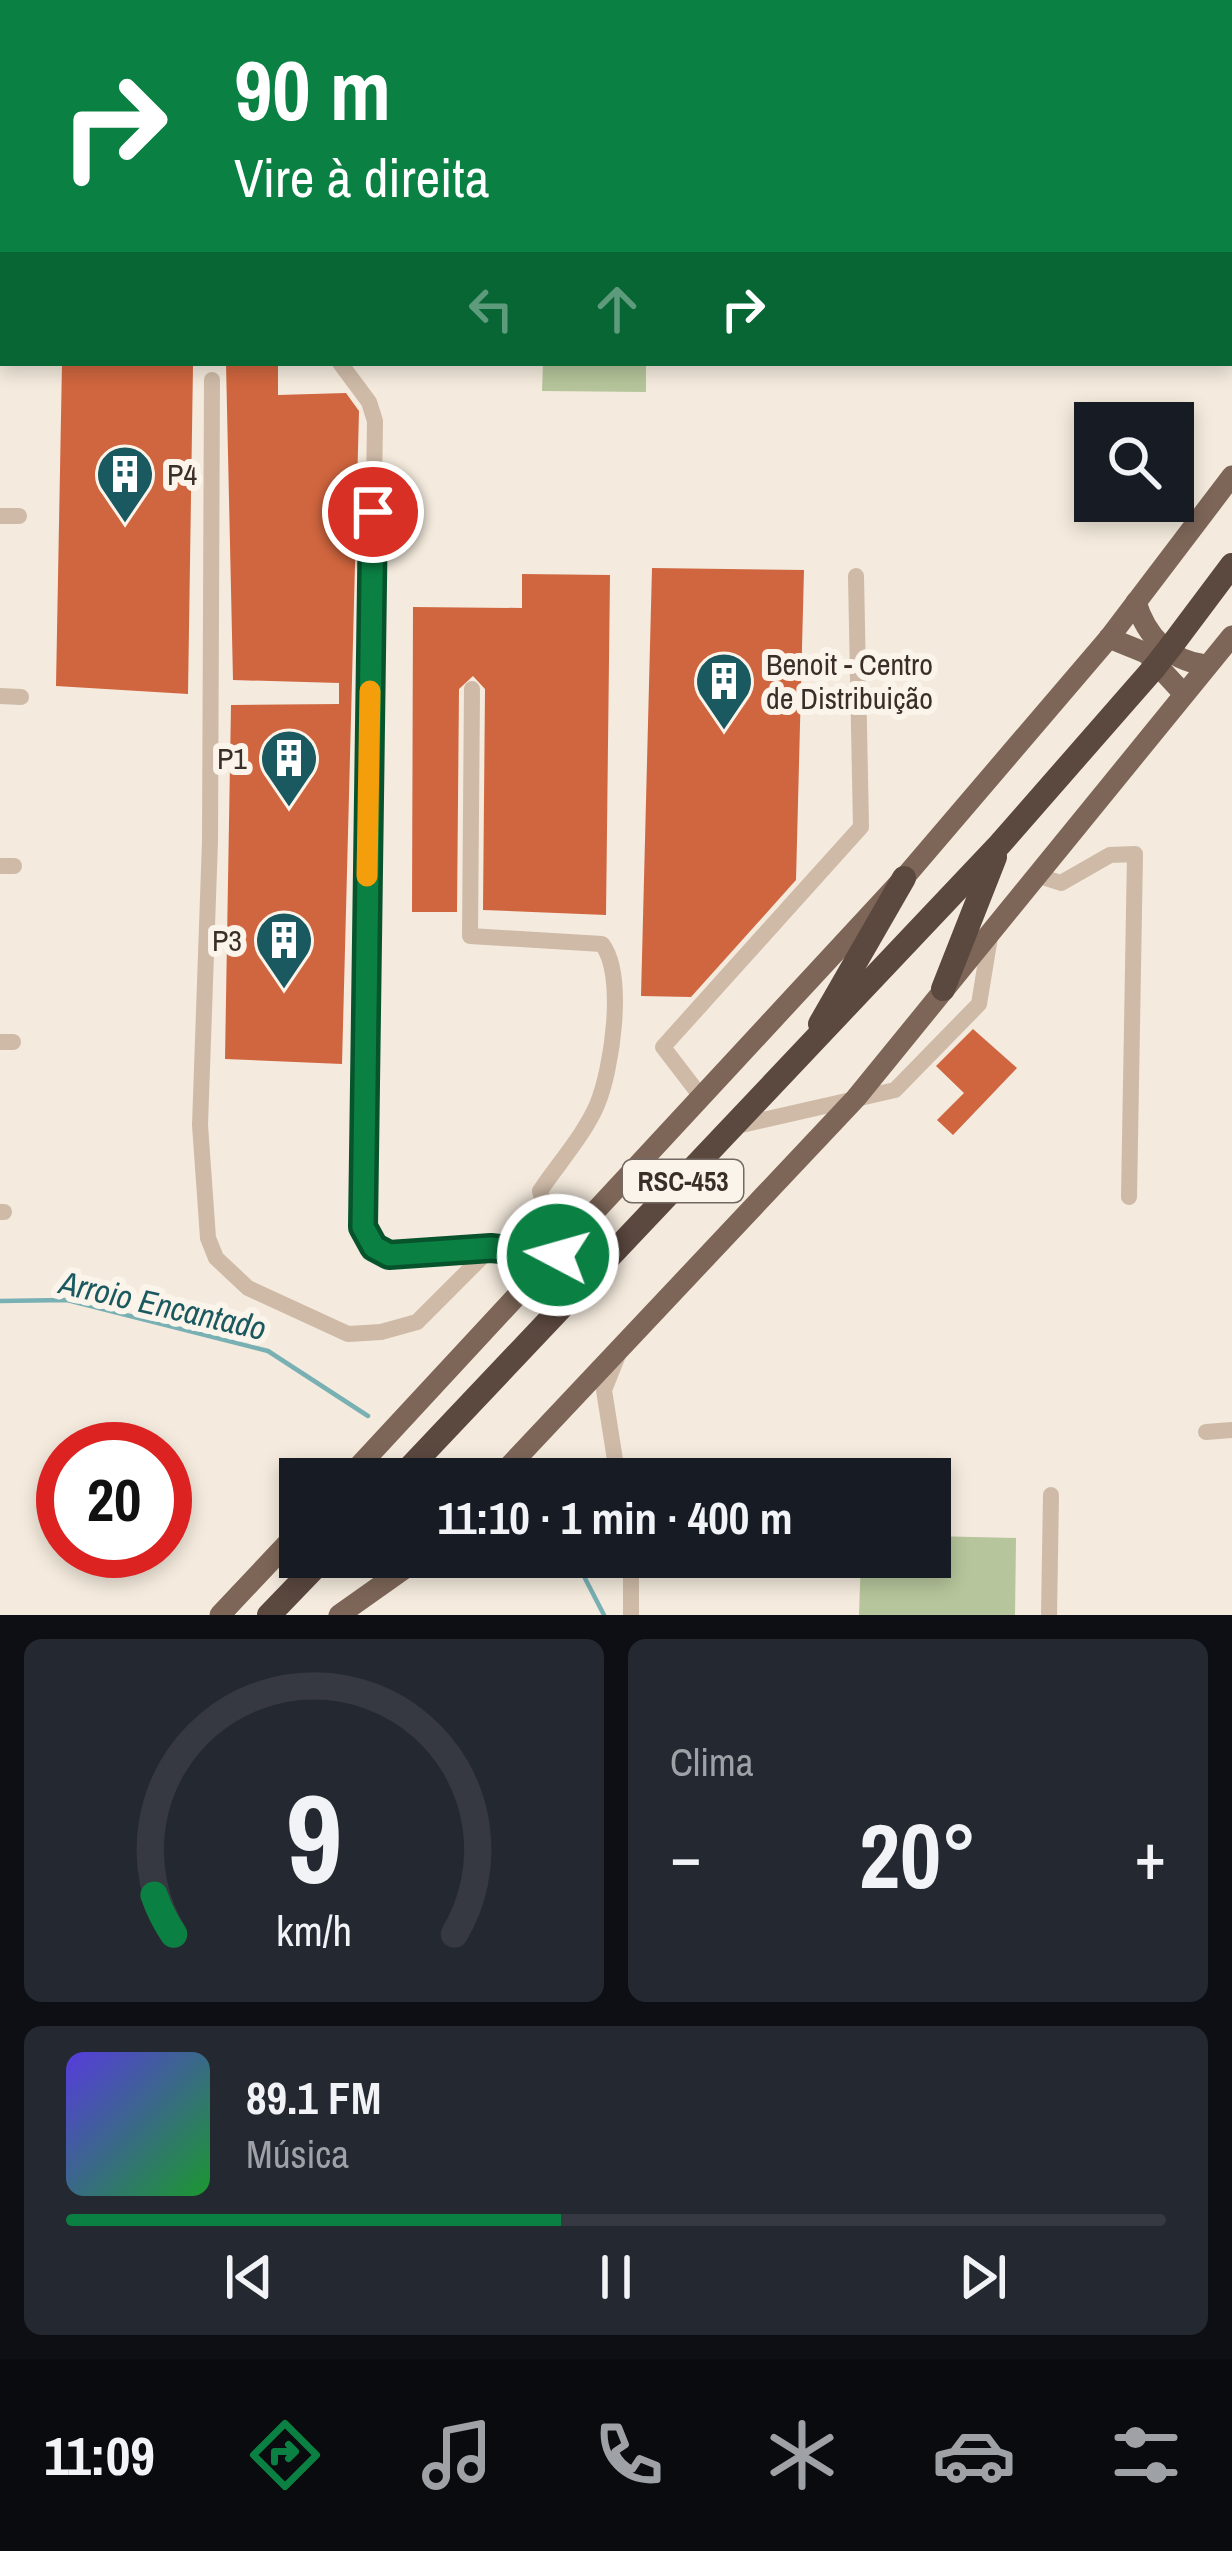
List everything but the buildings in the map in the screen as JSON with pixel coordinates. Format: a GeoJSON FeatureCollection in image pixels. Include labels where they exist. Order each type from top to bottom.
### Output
{"type":"FeatureCollection","features":[{"type":"Feature","properties":{"kind":"highway","name":"RSC-453"},"geometry":{"type":"LineString","coordinates":[[419,1458],[1000,844],[1154,668],[1232,565]]}},
{"type":"Feature","properties":{"kind":"highway"},"geometry":{"type":"LineString","coordinates":[[943,989],[1000,844]]}},
{"type":"Feature","properties":{"kind":"highway","name":"RSC-453"},"geometry":{"type":"LineString","coordinates":[[805,1052],[904,878]]}},
{"type":"Feature","properties":{"kind":"highway"},"geometry":{"type":"LineString","coordinates":[[269,1615],[305,1578]]}},
{"type":"Feature","properties":{"kind":"main road"},"geometry":{"type":"LineString","coordinates":[[366,1458],[904,878],[1109,638],[1232,476]]}},
{"type":"Feature","properties":{"kind":"main road"},"geometry":{"type":"LineString","coordinates":[[1136,602],[1160,645],[1186,662],[1204,664]]}},
{"type":"Feature","properties":{"kind":"main road"},"geometry":{"type":"LineString","coordinates":[[517,1458],[856,1099],[1204,664],[1232,636]]}},
{"type":"Feature","properties":{"kind":"main road"},"geometry":{"type":"LineString","coordinates":[[1109,638],[1147,653],[1182,692]]}},
{"type":"Feature","properties":{"kind":"main road"},"geometry":{"type":"LineString","coordinates":[[220,1615],[279,1552]]}},
{"type":"Feature","properties":{"kind":"main road"},"geometry":{"type":"LineString","coordinates":[[339,1615],[391,1578]]}},
{"type":"Feature","properties":{"kind":"main road"},"geometry":{"type":"LineString","coordinates":[[369,1615],[402,1578]]}},
{"type":"Feature","properties":{"kind":"street"},"geometry":{"type":"LineString","coordinates":[[342,366],[369,402],[375,421],[363,1227],[374,1247],[389,1255],[491,1248],[558,1255],[540,1191],[597,1104],[617,997],[614,958],[602,944],[470,936],[472,689]]}},
{"type":"Feature","properties":{"kind":"street"},"geometry":{"type":"LineString","coordinates":[[212,380],[209,904],[200,1125],[208,1238],[215,1258],[248,1288],[348,1334],[381,1332],[418,1322],[491,1248]]}},
{"type":"Feature","properties":{"kind":"street"},"geometry":{"type":"LineString","coordinates":[[703,1098],[663,1046],[861,827],[856,576]]}},
{"type":"Feature","properties":{"kind":"street"},"geometry":{"type":"LineString","coordinates":[[0,696],[21,697]]}},
{"type":"Feature","properties":{"kind":"street"},"geometry":{"type":"LineString","coordinates":[[1036,875],[1061,883],[1110,855],[1135,854],[1129,1197]]}},
{"type":"Feature","properties":{"kind":"street"},"geometry":{"type":"LineString","coordinates":[[737,1126],[896,1090],[974,1011],[991,930]]}},
{"type":"Feature","properties":{"kind":"street"},"geometry":{"type":"LineString","coordinates":[[615,1458],[604,1390],[619,1354]]}},
{"type":"Feature","properties":{"kind":"street"},"geometry":{"type":"LineString","coordinates":[[1206,1432],[1232,1430]]}},
{"type":"Feature","properties":{"kind":"street"},"geometry":{"type":"LineString","coordinates":[[1049,1615],[1051,1495]]}},
{"type":"Feature","properties":{"kind":"street"},"geometry":{"type":"LineString","coordinates":[[631,1578],[631,1615]]}},
{"type":"Feature","properties":{"kind":"green space"},"geometry":{"type":"Polygon","coordinates":[[[543,366],[646,366],[646,392],[542,391],[543,366]]]}},
{"type":"Feature","properties":{"kind":"green space"},"geometry":{"type":"Polygon","coordinates":[[[951,1536],[1016,1538],[1015,1615],[859,1615],[860,1578],[951,1578],[951,1536]]]}},
{"type":"Feature","properties":{"kind":"waterway","name":"Arroio Encantado"},"geometry":{"type":"LineString","coordinates":[[0,1301],[67,1300],[268,1351],[368,1416]]}},
{"type":"Feature","properties":{"kind":"waterway"},"geometry":{"type":"LineString","coordinates":[[585,1578],[604,1615]]}},
{"type":"Feature","properties":{"kind":"slow traffic"},"geometry":{"type":"LineString","coordinates":[[367,876],[370,691]]}},
{"type":"Feature","properties":{"kind":"place","name":"P4"},"geometry":{"type":"Point","coordinates":[125,525]}},
{"type":"Feature","properties":{"kind":"place","name":"Benoit - Centro de Distribuição"},"geometry":{"type":"Point","coordinates":[724,732]}},
{"type":"Feature","properties":{"kind":"place","name":"P1"},"geometry":{"type":"Point","coordinates":[289,809]}},
{"type":"Feature","properties":{"kind":"place","name":"P3"},"geometry":{"type":"Point","coordinates":[284,991]}},
{"type":"Feature","properties":{"kind":"route"},"geometry":{"type":"LineString","coordinates":[[373,512],[363,1227],[374,1247],[389,1255],[491,1248],[558,1255]]}}]}
